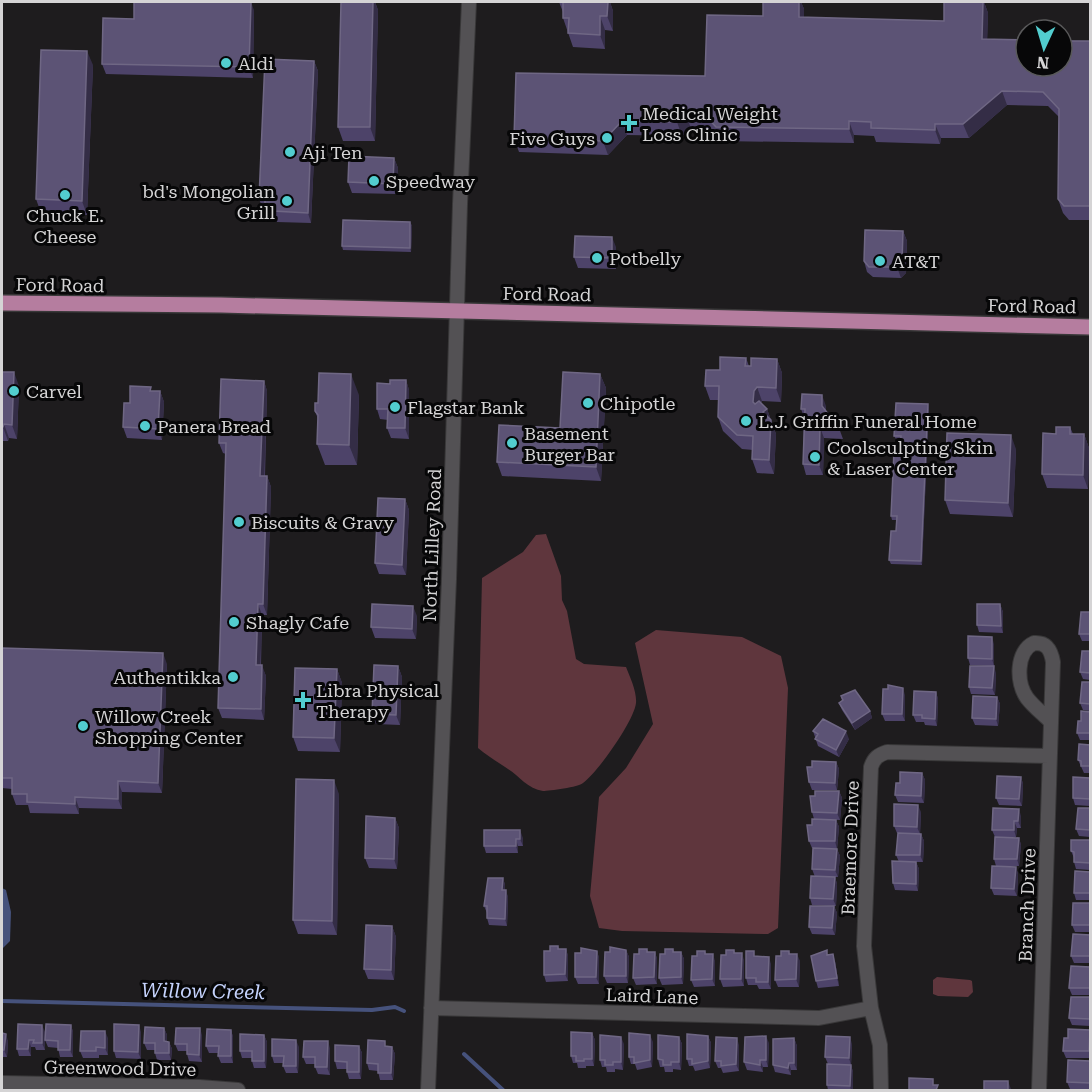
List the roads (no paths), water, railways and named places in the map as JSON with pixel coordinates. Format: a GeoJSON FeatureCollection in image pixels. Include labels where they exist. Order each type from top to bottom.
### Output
{"type":"FeatureCollection","features":[{"type":"Feature","properties":{"kind":"main road","name":"Ford Road"},"geometry":{"type":"LineString","coordinates":[[2,303],[220,305],[1090,327]]}},
{"type":"Feature","properties":{"kind":"street","name":"North Lilley Road"},"geometry":{"type":"LineString","coordinates":[[428,1090],[469,2]]}},
{"type":"Feature","properties":{"kind":"street","name":"Branch Drive"},"geometry":{"type":"LineString","coordinates":[[1040,1090],[1053,662],[1052,654],[1045,644],[1034,643],[1024,650],[1021,657],[1022,688],[1032,704],[1050,721]]}},
{"type":"Feature","properties":{"kind":"street","name":"Braemore Drive"},"geometry":{"type":"LineString","coordinates":[[871,1008],[864,946],[873,760],[878,755],[887,752],[1049,756]]}},
{"type":"Feature","properties":{"kind":"street","name":"Laird Lane"},"geometry":{"type":"LineString","coordinates":[[431,1008],[819,1018],[871,1008]]}},
{"type":"Feature","properties":{"kind":"street"},"geometry":{"type":"LineString","coordinates":[[871,1008],[880,1045],[881,1090]]}},
{"type":"Feature","properties":{"kind":"street","name":"Greenwood Drive"},"geometry":{"type":"LineString","coordinates":[[2,1083],[153,1089],[199,1087],[238,1090]]}},
{"type":"Feature","properties":{"kind":"water"},"geometry":{"type":"Polygon","coordinates":[[[2,888],[6,890],[11,912],[10,941],[2,949],[2,888]]]}},
{"type":"Feature","properties":{"kind":"waterway","name":"Willow Creek"},"geometry":{"type":"LineString","coordinates":[[2,1001],[372,1010],[395,1007],[404,1011]]}},
{"type":"Feature","properties":{"kind":"waterway","name":"Willow Creek"},"geometry":{"type":"LineString","coordinates":[[464,1054],[503,1090]]}},
{"type":"Feature","properties":{"kind":"place","name":"Aldi"},"geometry":{"type":"Point","coordinates":[226,63]}},
{"type":"Feature","properties":{"kind":"place","name":"Medical Weight Loss Clinic"},"geometry":{"type":"Point","coordinates":[629,123]}},
{"type":"Feature","properties":{"kind":"place","name":"Five Guys"},"geometry":{"type":"Point","coordinates":[607,138]}},
{"type":"Feature","properties":{"kind":"place","name":"Aji Ten"},"geometry":{"type":"Point","coordinates":[290,152]}},
{"type":"Feature","properties":{"kind":"place","name":"Speedway"},"geometry":{"type":"Point","coordinates":[374,181]}},
{"type":"Feature","properties":{"kind":"place","name":"Chuck E. Cheese"},"geometry":{"type":"Point","coordinates":[65,195]}},
{"type":"Feature","properties":{"kind":"place","name":"bd's Mongolian Grill"},"geometry":{"type":"Point","coordinates":[287,201]}},
{"type":"Feature","properties":{"kind":"place","name":"Potbelly"},"geometry":{"type":"Point","coordinates":[597,258]}},
{"type":"Feature","properties":{"kind":"place","name":"AT&T"},"geometry":{"type":"Point","coordinates":[880,261]}},
{"type":"Feature","properties":{"kind":"place","name":"Carvel"},"geometry":{"type":"Point","coordinates":[14,391]}},
{"type":"Feature","properties":{"kind":"place","name":"Chipotle"},"geometry":{"type":"Point","coordinates":[588,403]}},
{"type":"Feature","properties":{"kind":"place","name":"Flagstar Bank"},"geometry":{"type":"Point","coordinates":[395,407]}},
{"type":"Feature","properties":{"kind":"place","name":"L.J. Griffin Funeral Home"},"geometry":{"type":"Point","coordinates":[746,421]}},
{"type":"Feature","properties":{"kind":"place","name":"Panera Bread"},"geometry":{"type":"Point","coordinates":[145,426]}},
{"type":"Feature","properties":{"kind":"place","name":"Basement Burger Bar"},"geometry":{"type":"Point","coordinates":[512,443]}},
{"type":"Feature","properties":{"kind":"place","name":"Coolsculpting Skin & Laser Center"},"geometry":{"type":"Point","coordinates":[815,457]}},
{"type":"Feature","properties":{"kind":"place","name":"Biscuits & Gravy"},"geometry":{"type":"Point","coordinates":[239,522]}},
{"type":"Feature","properties":{"kind":"place","name":"Shagly Cafe"},"geometry":{"type":"Point","coordinates":[234,622]}},
{"type":"Feature","properties":{"kind":"place","name":"Authentikka"},"geometry":{"type":"Point","coordinates":[233,677]}},
{"type":"Feature","properties":{"kind":"place","name":"Libra Physical Therapy"},"geometry":{"type":"Point","coordinates":[303,700]}},
{"type":"Feature","properties":{"kind":"place","name":"Willow Creek Shopping Center"},"geometry":{"type":"Point","coordinates":[83,726]}}]}
